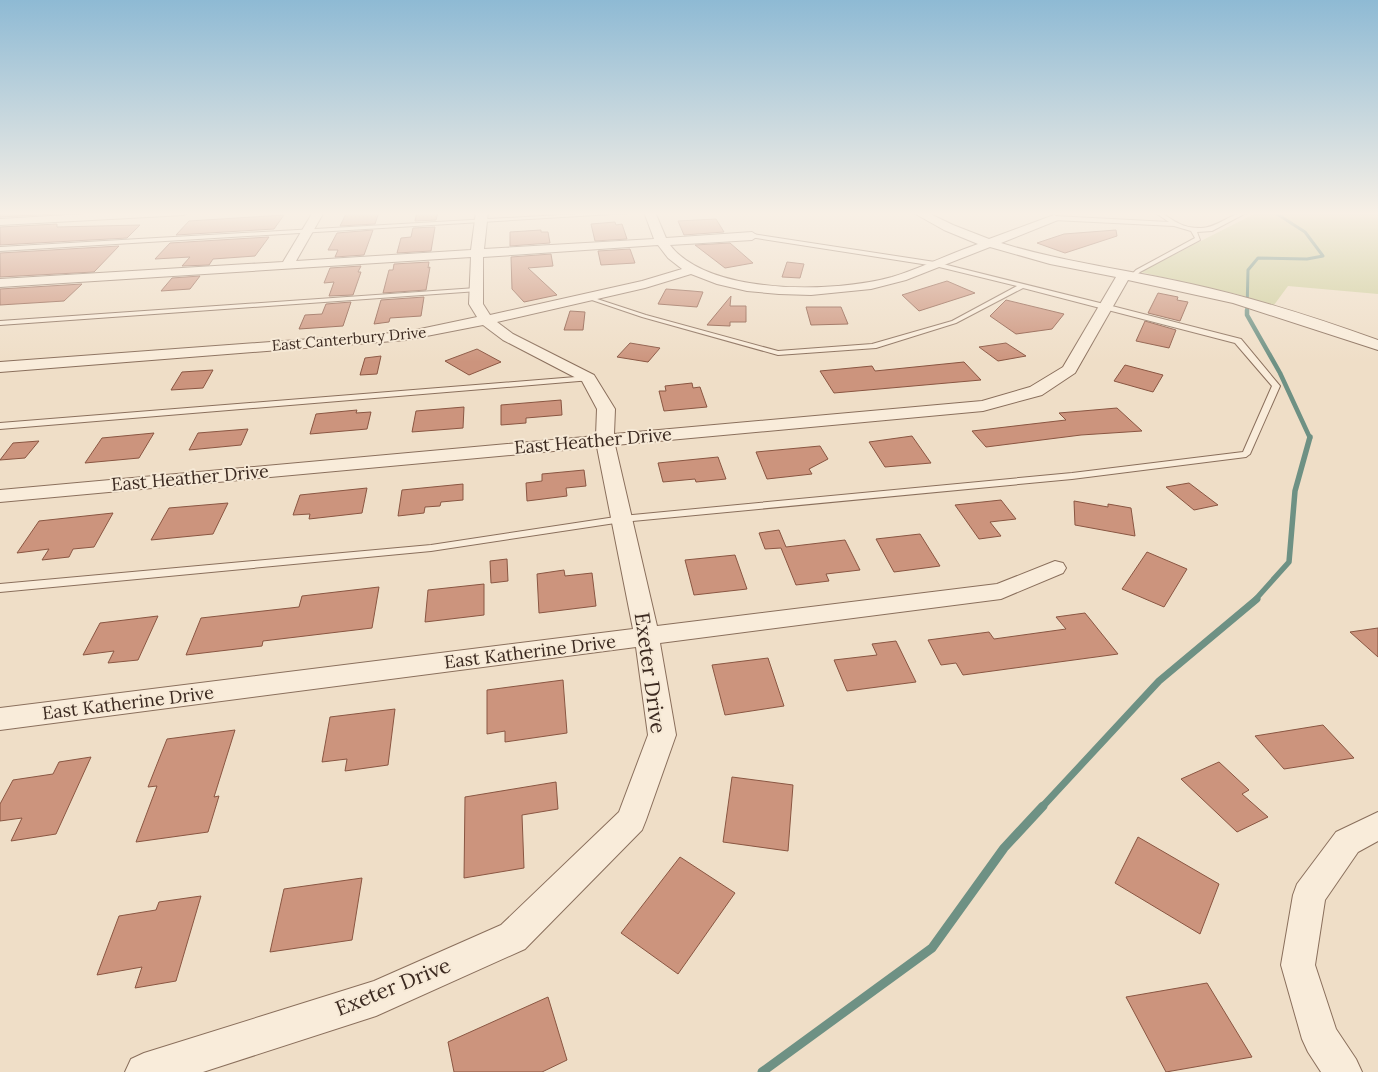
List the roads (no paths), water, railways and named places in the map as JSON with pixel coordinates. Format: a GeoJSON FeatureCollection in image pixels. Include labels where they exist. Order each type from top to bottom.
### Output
{"type":"FeatureCollection","features":[{"type":"Feature","properties":{"kind":"street"},"geometry":{"type":"LineString","coordinates":[[0,283],[338,262]]}},
{"type":"Feature","properties":{"kind":"street"},"geometry":{"type":"LineString","coordinates":[[477,262],[476,304],[486,320],[508,337],[588,378]]}},
{"type":"Feature","properties":{"kind":"street"},"geometry":{"type":"LineString","coordinates":[[681,262],[691,270],[719,280],[793,291],[823,291],[860,287],[895,279],[941,262]]}},
{"type":"Feature","properties":{"kind":"street"},"geometry":{"type":"LineString","coordinates":[[1060,262],[1191,288],[1280,312],[1378,345]]}},
{"type":"Feature","properties":{"kind":"street","name":"East Canterbury Drive"},"geometry":{"type":"LineString","coordinates":[[0,367],[406,336],[645,284],[691,270]]}},
{"type":"Feature","properties":{"kind":"street","name":"East Heather Drive"},"geometry":{"type":"LineString","coordinates":[[0,496],[983,406],[1036,391],[1069,370],[1106,306],[1128,276]]}},
{"type":"Feature","properties":{"kind":"street","name":"Exeter Drive"},"geometry":{"type":"LineString","coordinates":[[144,1072],[376,998],[512,937],[631,820],[662,735],[648,638],[605,440],[606,409],[588,378]]}},
{"type":"Feature","properties":{"kind":"street","name":"East Katherine Drive"},"geometry":{"type":"LineString","coordinates":[[0,719],[648,638],[1001,591],[1055,568]]}},
{"type":"Feature","properties":{"kind":"street"},"geometry":{"type":"LineString","coordinates":[[1344,1072],[1321,1038],[1298,965],[1309,895],[1347,842],[1378,826]]}},
{"type":"Feature","properties":{"kind":"lane"},"geometry":{"type":"LineString","coordinates":[[0,588],[430,548],[622,520],[1072,476],[1246,454],[1276,386],[1238,341],[1023,285],[923,262]]}},
{"type":"Feature","properties":{"kind":"lane"},"geometry":{"type":"LineString","coordinates":[[1128,276],[1155,262]]}},
{"type":"Feature","properties":{"kind":"lane"},"geometry":{"type":"LineString","coordinates":[[586,297],[644,316],[778,353],[873,346],[954,322],[1023,285]]}},
{"type":"Feature","properties":{"kind":"lane"},"geometry":{"type":"LineString","coordinates":[[0,323],[476,290]]}},
{"type":"Feature","properties":{"kind":"lane"},"geometry":{"type":"LineString","coordinates":[[0,426],[588,378]]}},
{"type":"Feature","properties":{"kind":"waterway"},"geometry":{"type":"LineString","coordinates":[[1247,312],[1248,270],[1255,262]]}},
{"type":"Feature","properties":{"kind":"waterway"},"geometry":{"type":"LineString","coordinates":[[1247,312],[1280,373],[1310,438]]}},
{"type":"Feature","properties":{"kind":"waterway"},"geometry":{"type":"LineString","coordinates":[[1255,600],[1289,562],[1295,491],[1310,438]]}},
{"type":"Feature","properties":{"kind":"waterway"},"geometry":{"type":"LineString","coordinates":[[1042,807],[1159,681],[1257,599]]}},
{"type":"Feature","properties":{"kind":"waterway"},"geometry":{"type":"LineString","coordinates":[[762,1072],[932,948],[1004,848],[1043,806]]}}]}
